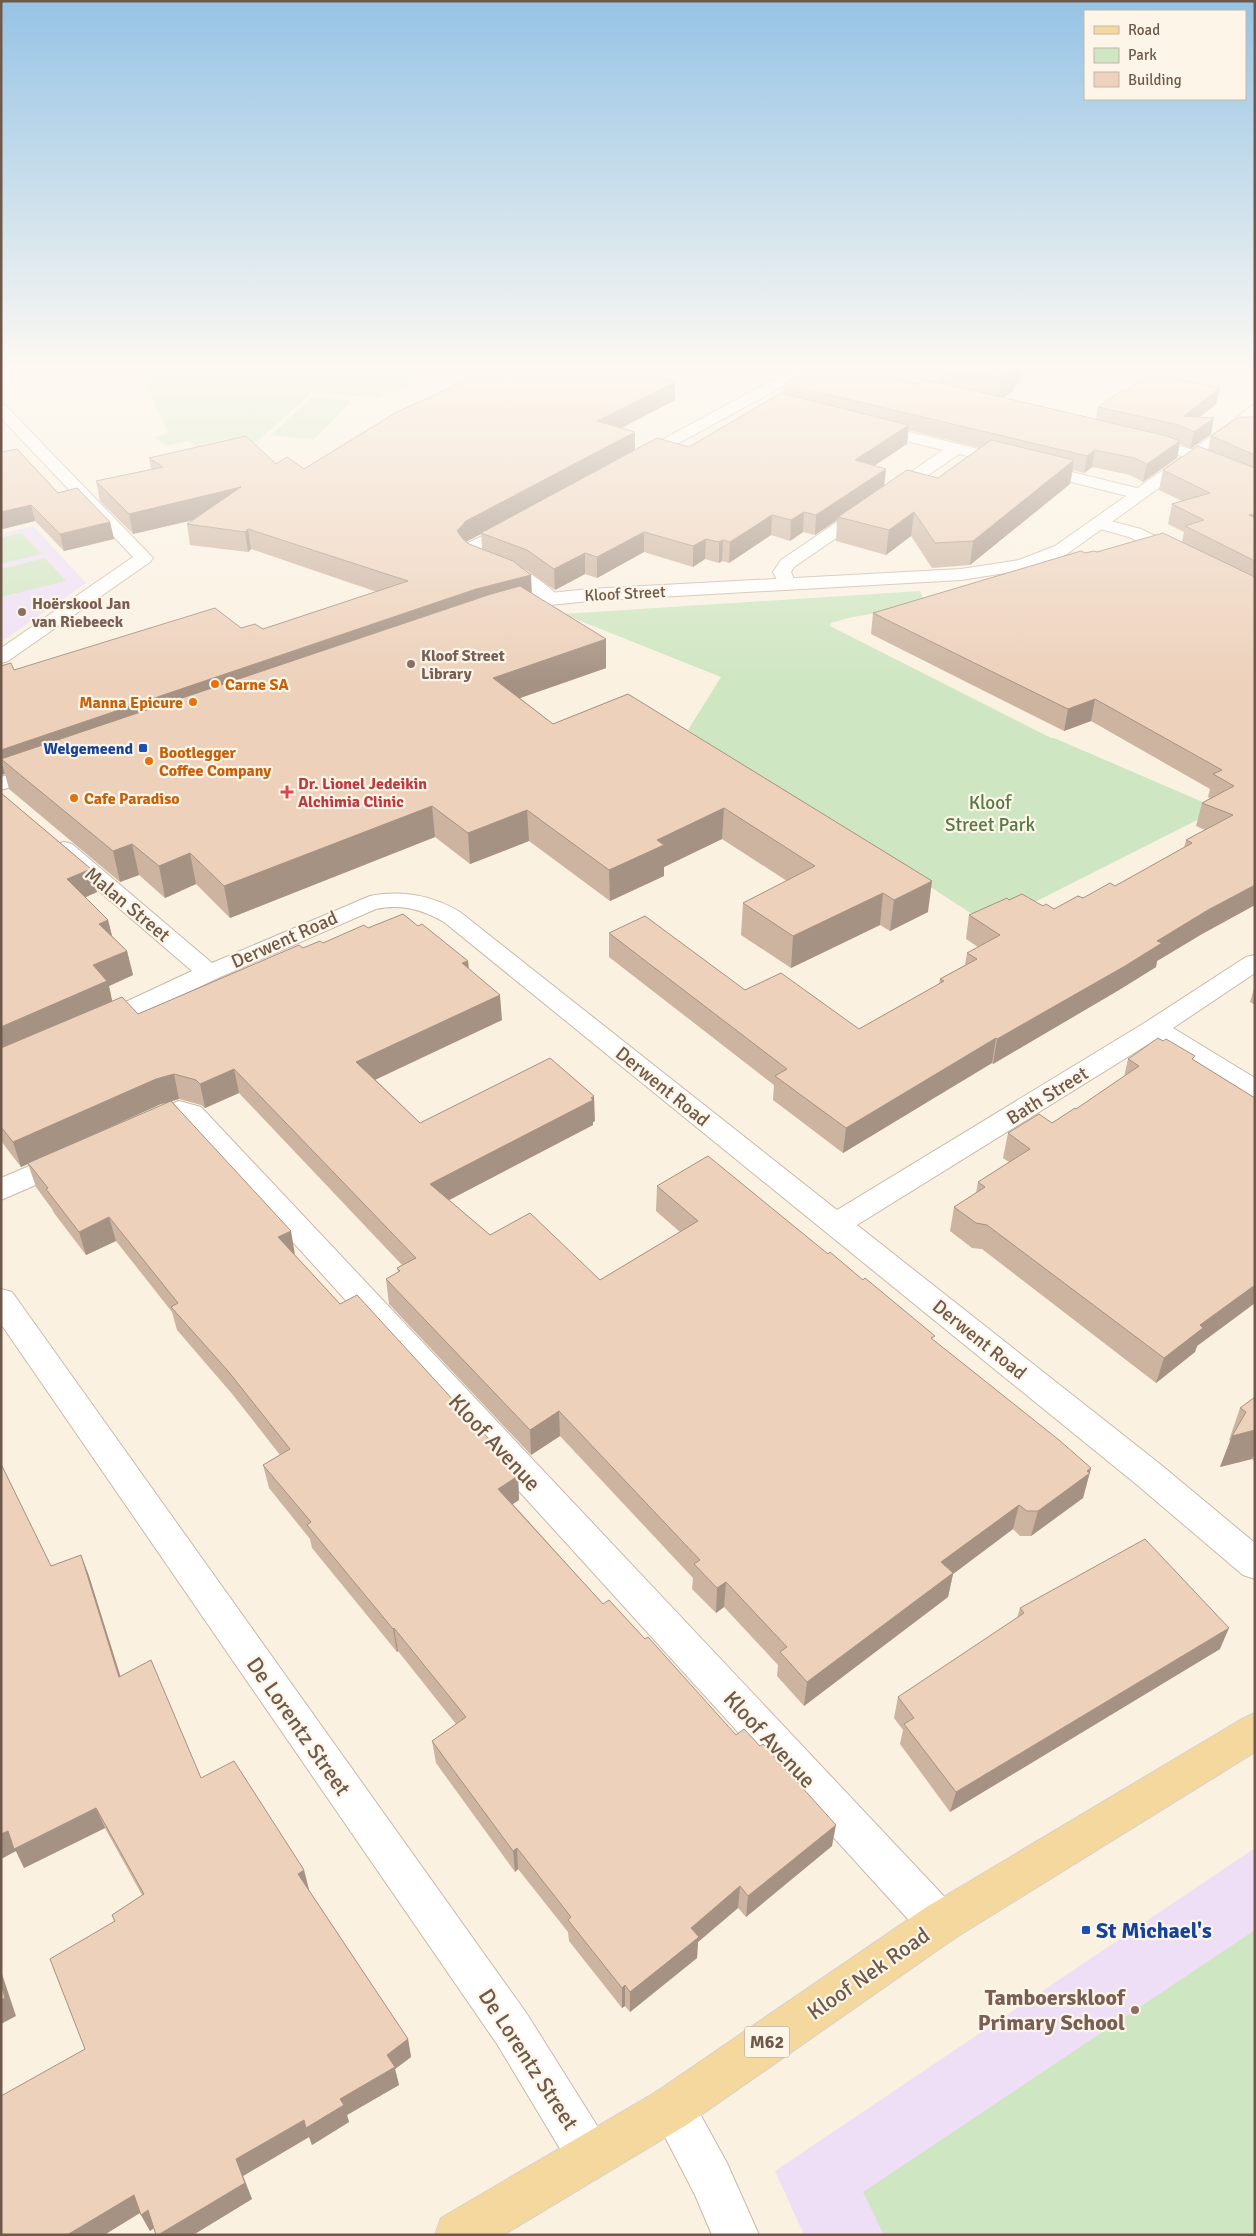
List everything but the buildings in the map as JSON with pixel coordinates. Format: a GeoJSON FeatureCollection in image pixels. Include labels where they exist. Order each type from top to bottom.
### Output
{"type":"FeatureCollection","features":[{"type":"Feature","properties":{"kind":"main road","name":"Kloof Nek Road"},"geometry":{"type":"LineString","coordinates":[[458,2235],[672,2108],[940,1923],[1255,1730]]}},
{"type":"Feature","properties":{"kind":"street"},"geometry":{"type":"LineString","coordinates":[[1,657],[144,558],[62,473]]}},
{"type":"Feature","properties":{"kind":"street"},"geometry":{"type":"LineString","coordinates":[[787,584],[782,572],[787,564],[920,473]]}},
{"type":"Feature","properties":{"kind":"street"},"geometry":{"type":"LineString","coordinates":[[1055,473],[1139,494]]}},
{"type":"Feature","properties":{"kind":"street","name":"Kloof Street"},"geometry":{"type":"LineString","coordinates":[[485,616],[550,599],[602,594],[948,574],[1020,566],[1050,556],[1168,473]]}},
{"type":"Feature","properties":{"kind":"street"},"geometry":{"type":"LineString","coordinates":[[1231,473],[1255,484]]}},
{"type":"Feature","properties":{"kind":"street"},"geometry":{"type":"LineString","coordinates":[[526,519],[474,547],[469,553],[480,561],[526,579],[540,588],[550,599]]}},
{"type":"Feature","properties":{"kind":"street"},"geometry":{"type":"LineString","coordinates":[[1099,523],[1136,533],[1193,562]]}},
{"type":"Feature","properties":{"kind":"street"},"geometry":{"type":"LineString","coordinates":[[4,794],[58,765]]}},
{"type":"Feature","properties":{"kind":"street","name":"Malan Street"},"geometry":{"type":"LineString","coordinates":[[46,834],[209,973]]}},
{"type":"Feature","properties":{"kind":"street","name":"Derwent Road"},"geometry":{"type":"LineString","coordinates":[[82,1031],[370,903],[395,899],[427,903],[452,917],[1148,1474],[1255,1564]]}},
{"type":"Feature","properties":{"kind":"street","name":"Bath Street"},"geometry":{"type":"LineString","coordinates":[[836,1224],[1155,1028],[1255,962]]}},
{"type":"Feature","properties":{"kind":"street"},"geometry":{"type":"LineString","coordinates":[[1155,1028],[1255,1090]]}},
{"type":"Feature","properties":{"kind":"street","name":"Kloof Avenue"},"geometry":{"type":"LineString","coordinates":[[1,1190],[172,1112],[179,1110],[191,1113],[940,1923]]}},
{"type":"Feature","properties":{"kind":"street","name":"De Lorentz Street"},"geometry":{"type":"LineString","coordinates":[[1,1300],[512,2029],[590,2156]]}},
{"type":"Feature","properties":{"kind":"street"},"geometry":{"type":"LineString","coordinates":[[672,2108],[712,2179],[736,2235]]}},
{"type":"Feature","properties":{"kind":"shaded area","name":"Hoërskool Jan van Riebeeck"},"geometry":{"type":"Polygon","coordinates":[[[33,526],[86,583],[1,642],[1,534],[33,526]]]}},
{"type":"Feature","properties":{"kind":"shaded area","name":"Tamboerskloof Primary School"},"geometry":{"type":"Polygon","coordinates":[[[1255,1848],[1255,2235],[804,2235],[775,2171],[1255,1848]]]}},
{"type":"Feature","properties":{"kind":"green space"},"geometry":{"type":"Polygon","coordinates":[[[22,533],[41,554],[1,564],[1,538],[22,533]]]}},
{"type":"Feature","properties":{"kind":"green space"},"geometry":{"type":"Polygon","coordinates":[[[45,558],[66,581],[1,597],[1,569],[45,558]]]}},
{"type":"Feature","properties":{"kind":"green space","name":"Kloof Street Park"},"geometry":{"type":"Polygon","coordinates":[[[920,591],[926,604],[848,618],[831,623],[830,626],[1051,738],[1219,809],[989,925],[688,730],[721,677],[563,614],[920,591]]]}},
{"type":"Feature","properties":{"kind":"green space","name":"Tamboerskloof Primary School"},"geometry":{"type":"Polygon","coordinates":[[[1255,1930],[1255,2235],[884,2235],[863,2192],[1255,1930]]]}},
{"type":"Feature","properties":{"kind":"place","name":"Hoërskool Jan van Riebeeck"},"geometry":{"type":"Point","coordinates":[22,612]}},
{"type":"Feature","properties":{"kind":"place","name":"Kloof Street Library"},"geometry":{"type":"Point","coordinates":[411,664]}},
{"type":"Feature","properties":{"kind":"place","name":"Carne SA"},"geometry":{"type":"Point","coordinates":[215,684]}},
{"type":"Feature","properties":{"kind":"place","name":"Manna Epicure"},"geometry":{"type":"Point","coordinates":[193,702]}},
{"type":"Feature","properties":{"kind":"place","name":"Welgemeend"},"geometry":{"type":"Point","coordinates":[143,748]}},
{"type":"Feature","properties":{"kind":"place","name":"Bootlegger Coffee Company"},"geometry":{"type":"Point","coordinates":[149,761]}},
{"type":"Feature","properties":{"kind":"place","name":"Dr. Lionel Jedeikin Alchimia Clinic"},"geometry":{"type":"Point","coordinates":[287,792]}},
{"type":"Feature","properties":{"kind":"place","name":"Cafe Paradiso"},"geometry":{"type":"Point","coordinates":[74,798]}},
{"type":"Feature","properties":{"kind":"place","name":"St Michael's"},"geometry":{"type":"Point","coordinates":[1086,1930]}},
{"type":"Feature","properties":{"kind":"place","name":"Tamboerskloof Primary School"},"geometry":{"type":"Point","coordinates":[1135,2010]}}]}
